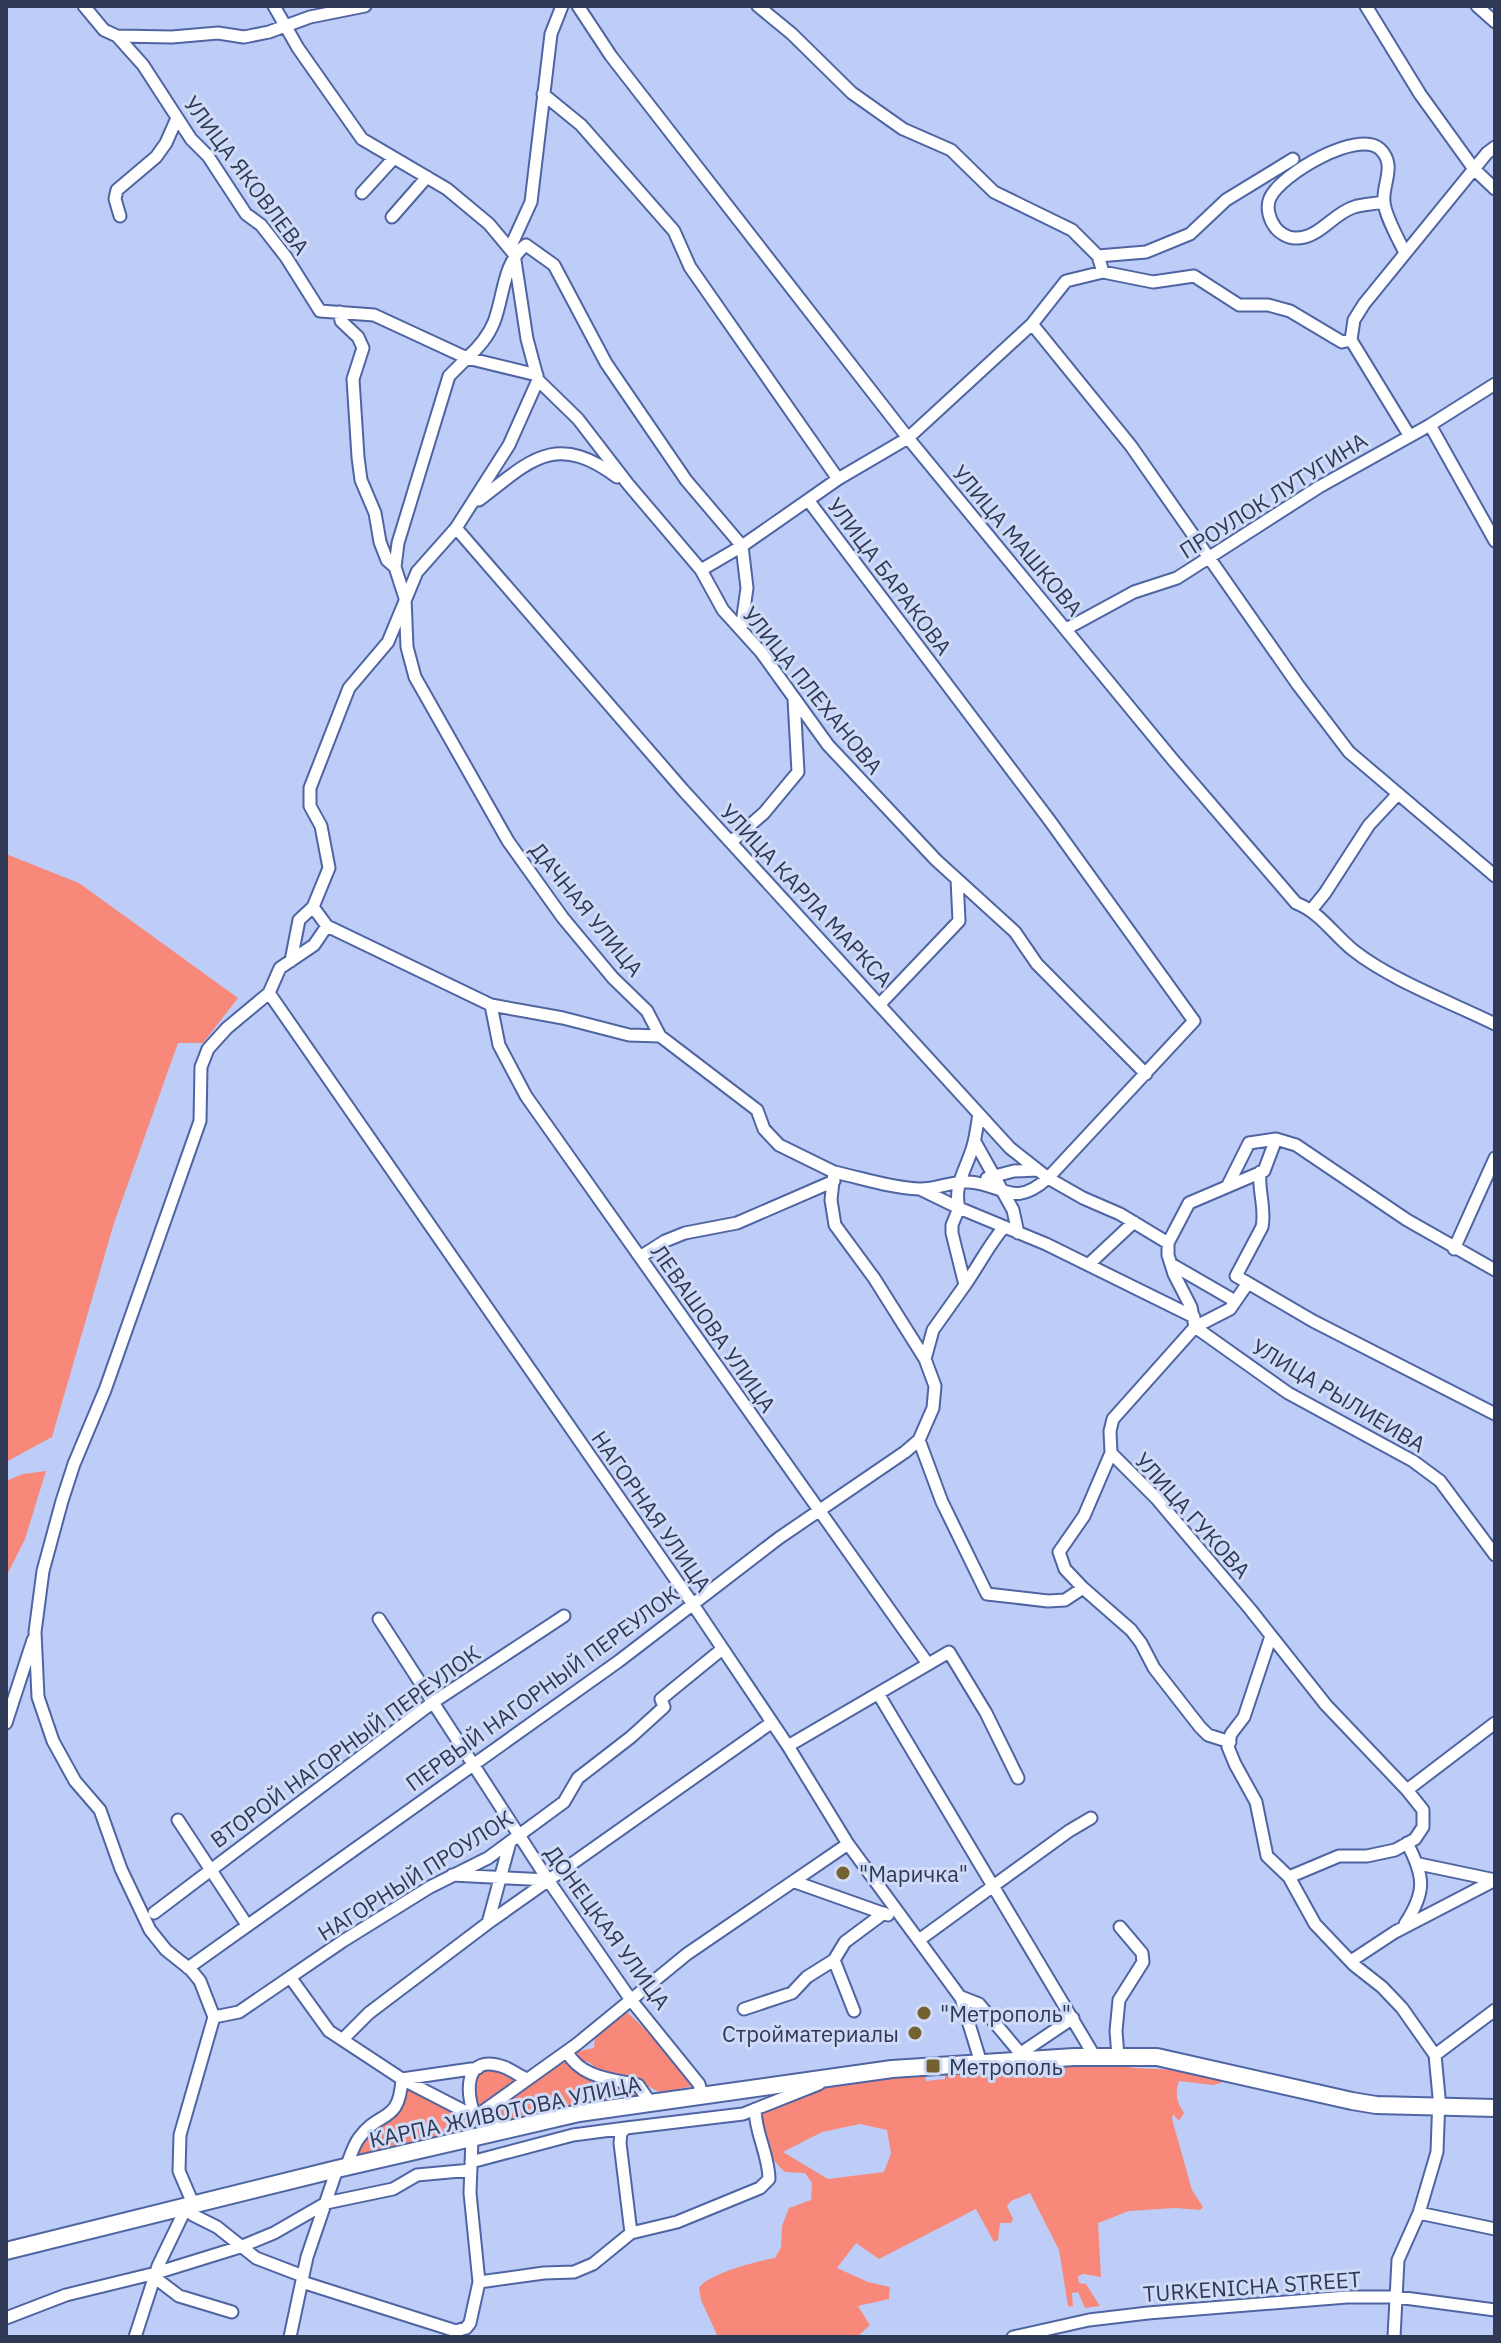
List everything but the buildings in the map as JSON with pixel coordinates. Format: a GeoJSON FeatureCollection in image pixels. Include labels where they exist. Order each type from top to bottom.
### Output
{"type":"FeatureCollection","features":[{"type":"Feature","properties":{"kind":"main road","name":"КАРПА ЖИВОТОВА УЛИЦА"},"geometry":{"type":"LineString","coordinates":[[6,2251],[579,2113],[840,2076],[1023,2057],[1157,2057],[1352,2101],[1495,2108]]}},
{"type":"Feature","properties":{"kind":"street","name":"УЛИЦА ЯКОВЛЕВА"},"geometry":{"type":"LineString","coordinates":[[84,6],[104,30],[117,36],[143,65],[191,139],[208,156],[246,214],[261,225],[286,257],[320,311],[374,315],[467,358],[538,378]]}},
{"type":"Feature","properties":{"kind":"street"},"geometry":{"type":"LineString","coordinates":[[274,6],[285,26],[332,87],[362,139],[447,189],[489,224],[512,251],[527,339],[538,378],[509,445],[456,528],[417,572],[388,642],[349,688],[310,788],[310,806],[321,826],[329,868],[313,907],[299,920],[291,961]]}},
{"type":"Feature","properties":{"kind":"street"},"geometry":{"type":"LineString","coordinates":[[117,36],[172,37],[218,33],[244,37],[269,32],[310,17],[365,6]]}},
{"type":"Feature","properties":{"kind":"street"},"geometry":{"type":"LineString","coordinates":[[395,567],[398,543],[449,376],[483,344],[494,322],[512,251],[531,202],[551,34],[562,6]]}},
{"type":"Feature","properties":{"kind":"street","name":"УЛИЦА МАШКОВА"},"geometry":{"type":"LineString","coordinates":[[578,6],[611,56],[908,438],[1173,760],[1296,903],[1312,909],[1353,950],[1408,983],[1495,1024]]}},
{"type":"Feature","properties":{"kind":"street"},"geometry":{"type":"LineString","coordinates":[[758,6],[792,34],[852,93],[903,129],[951,150],[994,192],[1072,230],[1098,256],[1103,272]]}},
{"type":"Feature","properties":{"kind":"street"},"geometry":{"type":"LineString","coordinates":[[1366,6],[1420,94],[1474,169],[1495,189]]}},
{"type":"Feature","properties":{"kind":"street"},"geometry":{"type":"LineString","coordinates":[[1477,6],[1495,22]]}},
{"type":"Feature","properties":{"kind":"street","name":"УЛИЦА БАРАКОВА"},"geometry":{"type":"LineString","coordinates":[[543,94],[581,125],[674,231],[690,267],[838,479],[808,500],[1058,833],[1194,1021],[1146,1074]]}},
{"type":"Feature","properties":{"kind":"street"},"geometry":{"type":"LineString","coordinates":[[120,216],[115,199],[117,190],[156,157],[177,118]]}},
{"type":"Feature","properties":{"kind":"street"},"geometry":{"type":"LineString","coordinates":[[1384,202],[1354,207],[1307,237],[1291,239],[1276,230],[1269,215],[1269,199],[1282,183],[1310,163],[1348,145],[1366,142],[1379,148],[1388,160],[1389,177],[1384,202],[1405,253]]}},
{"type":"Feature","properties":{"kind":"street"},"geometry":{"type":"LineString","coordinates":[[1409,435],[1351,340],[1354,320],[1405,253],[1495,147]]}},
{"type":"Feature","properties":{"kind":"street"},"geometry":{"type":"LineString","coordinates":[[362,193],[394,158]]}},
{"type":"Feature","properties":{"kind":"street"},"geometry":{"type":"LineString","coordinates":[[1098,256],[1146,252],[1190,234],[1226,200],[1293,159]]}},
{"type":"Feature","properties":{"kind":"street"},"geometry":{"type":"LineString","coordinates":[[392,217],[427,177]]}},
{"type":"Feature","properties":{"kind":"street"},"geometry":{"type":"LineString","coordinates":[[512,251],[526,245],[554,265],[606,363],[686,480],[742,546],[747,588],[741,630]]}},
{"type":"Feature","properties":{"kind":"street"},"geometry":{"type":"LineString","coordinates":[[838,479],[908,438],[1032,324],[1066,281],[1103,272],[1153,282],[1194,276],[1239,305],[1268,305],[1290,311],[1342,342],[1351,340]]}},
{"type":"Feature","properties":{"kind":"street","name":"ДАЧНАЯ УЛИЦА"},"geometry":{"type":"LineString","coordinates":[[340,312],[341,321],[358,337],[363,348],[353,379],[361,480],[375,513],[380,542],[387,560],[395,567],[405,598],[407,647],[415,677],[508,841],[563,918],[613,978],[647,1011],[660,1036],[757,1110],[764,1129],[779,1145],[834,1177],[922,1190],[959,1182],[976,1182],[1003,1193],[1025,1194]]}},
{"type":"Feature","properties":{"kind":"street"},"geometry":{"type":"LineString","coordinates":[[1032,324],[1131,446],[1298,685],[1349,752],[1495,876]]}},
{"type":"Feature","properties":{"kind":"street","name":"УЛИЦА ПЛЕХАНОВА"},"geometry":{"type":"LineString","coordinates":[[538,378],[578,419],[701,570],[723,610],[761,652],[828,745],[904,827],[1015,932],[1037,964],[1146,1074]]}},
{"type":"Feature","properties":{"kind":"street","name":"ПРОУЛОК ЛУТУГИНА"},"geometry":{"type":"LineString","coordinates":[[1066,629],[1134,592],[1177,578],[1319,487],[1430,425],[1495,384]]}},
{"type":"Feature","properties":{"kind":"street"},"geometry":{"type":"LineString","coordinates":[[1430,425],[1495,541]]}},
{"type":"Feature","properties":{"kind":"street"},"geometry":{"type":"LineString","coordinates":[[472,505],[521,466],[539,457],[558,454],[581,455],[600,464],[629,485]]}},
{"type":"Feature","properties":{"kind":"street"},"geometry":{"type":"LineString","coordinates":[[701,570],[808,500]]}},
{"type":"Feature","properties":{"kind":"street","name":"УЛИЦА КАРЛА МАРКСА"},"geometry":{"type":"LineString","coordinates":[[456,528],[592,688],[1010,1148],[1043,1174],[1168,1243]]}},
{"type":"Feature","properties":{"kind":"street"},"geometry":{"type":"LineString","coordinates":[[731,842],[764,813],[798,772],[794,699]]}},
{"type":"Feature","properties":{"kind":"street"},"geometry":{"type":"LineString","coordinates":[[1312,909],[1369,825],[1397,795]]}},
{"type":"Feature","properties":{"kind":"street"},"geometry":{"type":"LineString","coordinates":[[880,1004],[959,921],[957,879]]}},
{"type":"Feature","properties":{"kind":"street"},"geometry":{"type":"LineString","coordinates":[[313,907],[327,926],[491,1005],[563,1018],[629,1035],[660,1036]]}},
{"type":"Feature","properties":{"kind":"street"},"geometry":{"type":"LineString","coordinates":[[327,926],[314,945],[280,968],[269,993],[218,1038],[208,1049],[201,1067],[200,1121],[105,1390],[74,1464],[43,1571],[35,1636],[38,1697],[53,1741],[75,1781],[100,1810],[121,1869],[150,1930],[166,1950],[200,1981],[214,2017],[180,2135],[179,2171],[193,2215],[217,2227],[256,2258],[303,2279],[452,2334],[470,2323],[479,2282],[470,2193],[472,2138]]}},
{"type":"Feature","properties":{"kind":"street","name":"НАГОРНАЯ УЛИЦА"},"geometry":{"type":"LineString","coordinates":[[269,993],[692,1603],[788,1746],[848,1844],[961,1997],[981,2063]]}},
{"type":"Feature","properties":{"kind":"street","name":"ЛЕВАШОВА УЛИЦА"},"geometry":{"type":"LineString","coordinates":[[491,1005],[499,1045],[526,1096],[928,1664]]}},
{"type":"Feature","properties":{"kind":"street"},"geometry":{"type":"LineString","coordinates":[[925,1359],[933,1330],[978,1267],[986,1247],[1025,1194],[1146,1074]]}},
{"type":"Feature","properties":{"kind":"street"},"geometry":{"type":"LineString","coordinates":[[965,1285],[952,1225],[959,1208],[956,1196],[959,1182],[975,1142],[979,1114]]}},
{"type":"Feature","properties":{"kind":"street"},"geometry":{"type":"LineString","coordinates":[[1248,1283],[1230,1309],[1218,1317],[1194,1322],[1171,1264],[1168,1243],[1189,1203],[1264,1171],[1276,1139]]}},
{"type":"Feature","properties":{"kind":"street"},"geometry":{"type":"LineString","coordinates":[[1227,1187],[1249,1143],[1276,1139],[1296,1145],[1454,1249],[1495,1270]]}},
{"type":"Feature","properties":{"kind":"street"},"geometry":{"type":"LineString","coordinates":[[975,1142],[1013,1210],[1018,1233]]}},
{"type":"Feature","properties":{"kind":"street"},"geometry":{"type":"LineString","coordinates":[[1454,1249],[1495,1158]]}},
{"type":"Feature","properties":{"kind":"street"},"geometry":{"type":"LineString","coordinates":[[976,1182],[1014,1171],[1043,1174]]}},
{"type":"Feature","properties":{"kind":"street"},"geometry":{"type":"LineString","coordinates":[[1260,1172],[1258,1186],[1264,1218],[1262,1227],[1236,1276],[1313,1321],[1495,1414]]}},
{"type":"Feature","properties":{"kind":"street"},"geometry":{"type":"LineString","coordinates":[[640,1257],[685,1233],[737,1223],[834,1177]]}},
{"type":"Feature","properties":{"kind":"street"},"geometry":{"type":"LineString","coordinates":[[834,1177],[831,1200],[835,1225],[874,1278],[925,1359],[935,1386],[933,1408],[919,1440],[948,1516],[987,1594],[1065,1600],[1083,1588]]}},
{"type":"Feature","properties":{"kind":"street","name":"УЛИЦА РЫЛИЕИВА"},"geometry":{"type":"LineString","coordinates":[[922,1190],[1088,1265],[1194,1322],[1288,1393],[1413,1461],[1440,1481],[1495,1555]]}},
{"type":"Feature","properties":{"kind":"street"},"geometry":{"type":"LineString","coordinates":[[1088,1265],[1134,1222]]}},
{"type":"Feature","properties":{"kind":"street"},"geometry":{"type":"LineString","coordinates":[[1171,1264],[1235,1301]]}},
{"type":"Feature","properties":{"kind":"street","name":"УЛИЦА ГУКОВА"},"geometry":{"type":"LineString","coordinates":[[1194,1322],[1113,1419],[1111,1453],[1156,1498],[1326,1705],[1423,1810],[1423,1827],[1415,1839],[1407,1843]]}},
{"type":"Feature","properties":{"kind":"street","name":"ПЕРВЫЙ НАГОРНЫЙ ПЕРЕУЛОК"},"geometry":{"type":"LineString","coordinates":[[188,1968],[619,1661],[692,1603],[919,1440]]}},
{"type":"Feature","properties":{"kind":"street"},"geometry":{"type":"LineString","coordinates":[[1111,1453],[1084,1516],[1059,1552],[1065,1569],[1131,1630],[1154,1668],[1200,1727],[1208,1735],[1230,1742]]}},
{"type":"Feature","properties":{"kind":"street","name":"ВТОРОЙ НАГОРНЫЙ ПЕРЕУЛОК"},"geometry":{"type":"LineString","coordinates":[[154,1913],[432,1703],[564,1616]]}},
{"type":"Feature","properties":{"kind":"street","name":"ДОНЕЦКАЯ УЛИЦА"},"geometry":{"type":"LineString","coordinates":[[379,1619],[473,1763],[514,1838],[548,1880],[631,2000],[699,2084],[702,2095]]}},
{"type":"Feature","properties":{"kind":"street"},"geometry":{"type":"LineString","coordinates":[[6,1723],[35,1636]]}},
{"type":"Feature","properties":{"kind":"street"},"geometry":{"type":"LineString","coordinates":[[1271,1636],[1244,1717],[1231,1734],[1228,1747],[1256,1802],[1267,1856],[1289,1877],[1315,1924],[1402,2008],[1435,2055],[1439,2106],[1437,2152],[1419,2213],[1398,2260],[1394,2337]]}},
{"type":"Feature","properties":{"kind":"street","name":"НАГОРНЫЙ ПРОУЛОК"},"geometry":{"type":"LineString","coordinates":[[214,2017],[239,2012],[451,1875],[488,1858],[564,1802],[578,1778],[631,1737],[664,1707],[661,1699],[721,1650]]}},
{"type":"Feature","properties":{"kind":"street"},"geometry":{"type":"LineString","coordinates":[[788,1746],[949,1652],[986,1713],[1018,1778]]}},
{"type":"Feature","properties":{"kind":"street"},"geometry":{"type":"LineString","coordinates":[[879,1695],[1095,2057]]}},
{"type":"Feature","properties":{"kind":"street"},"geometry":{"type":"LineString","coordinates":[[344,2038],[369,2013],[488,1923],[771,1723]]}},
{"type":"Feature","properties":{"kind":"street"},"geometry":{"type":"LineString","coordinates":[[1407,1790],[1495,1723]]}},
{"type":"Feature","properties":{"kind":"street"},"geometry":{"type":"LineString","coordinates":[[919,1940],[1091,1818]]}},
{"type":"Feature","properties":{"kind":"street"},"geometry":{"type":"LineString","coordinates":[[178,1820],[247,1925]]}},
{"type":"Feature","properties":{"kind":"street"},"geometry":{"type":"LineString","coordinates":[[488,1923],[514,1838]]}},
{"type":"Feature","properties":{"kind":"street"},"geometry":{"type":"LineString","coordinates":[[1289,1877],[1339,1856],[1367,1856],[1395,1850],[1407,1843],[1419,1864],[1421,1886],[1419,1902],[1403,1928]]}},
{"type":"Feature","properties":{"kind":"street"},"geometry":{"type":"LineString","coordinates":[[475,2117],[567,2052],[687,1954],[848,1844]]}},
{"type":"Feature","properties":{"kind":"street"},"geometry":{"type":"LineString","coordinates":[[1419,1864],[1495,1880]]}},
{"type":"Feature","properties":{"kind":"street"},"geometry":{"type":"LineString","coordinates":[[451,1875],[548,1880]]}},
{"type":"Feature","properties":{"kind":"street"},"geometry":{"type":"LineString","coordinates":[[479,1876],[490,1886],[495,1897]]}},
{"type":"Feature","properties":{"kind":"street"},"geometry":{"type":"LineString","coordinates":[[1351,1961],[1403,1928],[1495,1880]]}},
{"type":"Feature","properties":{"kind":"street"},"geometry":{"type":"LineString","coordinates":[[795,1882],[905,1921]]}},
{"type":"Feature","properties":{"kind":"street"},"geometry":{"type":"LineString","coordinates":[[744,2009],[792,1993],[807,1977],[834,1960],[845,1942],[884,1913]]}},
{"type":"Feature","properties":{"kind":"street"},"geometry":{"type":"LineString","coordinates":[[1118,2056],[1116,2031],[1119,2000],[1143,1962],[1142,1953],[1120,1927]]}},
{"type":"Feature","properties":{"kind":"street"},"geometry":{"type":"LineString","coordinates":[[834,1960],[854,2011]]}},
{"type":"Feature","properties":{"kind":"street"},"geometry":{"type":"LineString","coordinates":[[290,1977],[329,2031],[402,2079],[501,2130]]}},
{"type":"Feature","properties":{"kind":"street"},"geometry":{"type":"LineString","coordinates":[[961,1997],[979,2004],[1023,2057],[1073,2018]]}},
{"type":"Feature","properties":{"kind":"street"},"geometry":{"type":"LineString","coordinates":[[1435,2055],[1495,2010]]}},
{"type":"Feature","properties":{"kind":"street"},"geometry":{"type":"LineString","coordinates":[[567,2052],[579,2068],[607,2079],[638,2085],[650,2102]]}},
{"type":"Feature","properties":{"kind":"street"},"geometry":{"type":"LineString","coordinates":[[402,2079],[503,2067],[527,2079]]}},
{"type":"Feature","properties":{"kind":"street"},"geometry":{"type":"LineString","coordinates":[[475,2117],[467,2086],[471,2074],[478,2068]]}},
{"type":"Feature","properties":{"kind":"street"},"geometry":{"type":"LineString","coordinates":[[6,2318],[66,2295],[155,2275],[240,2247],[274,2233],[326,2203],[393,2189],[417,2175],[471,2166],[573,2135],[743,2114],[840,2076]]}},
{"type":"Feature","properties":{"kind":"street"},"geometry":{"type":"LineString","coordinates":[[290,2337],[307,2257],[341,2168],[359,2138],[393,2110],[401,2099],[402,2079]]}},
{"type":"Feature","properties":{"kind":"street"},"geometry":{"type":"LineString","coordinates":[[479,2282],[574,2272],[593,2264],[631,2233],[677,2222],[760,2188],[769,2179],[769,2168],[762,2151],[755,2109]]}},
{"type":"Feature","properties":{"kind":"street"},"geometry":{"type":"LineString","coordinates":[[626,2128],[621,2133],[620,2143],[631,2233]]}},
{"type":"Feature","properties":{"kind":"street"},"geometry":{"type":"LineString","coordinates":[[135,2337],[155,2275],[190,2207]]}},
{"type":"Feature","properties":{"kind":"street"},"geometry":{"type":"LineString","coordinates":[[1419,2213],[1495,2229]]}},
{"type":"Feature","properties":{"kind":"street"},"geometry":{"type":"LineString","coordinates":[[155,2275],[179,2296],[232,2312]]}},
{"type":"Feature","properties":{"kind":"street","name":"TURKENICHA STREET"},"geometry":{"type":"LineString","coordinates":[[1013,2337],[1089,2320],[1332,2298],[1397,2297],[1495,2310]]}},
{"type":"Feature","properties":{"kind":"shaded area"},"geometry":{"type":"Polygon","coordinates":[[[6,854],[79,883],[238,998],[203,1043],[178,1043],[114,1223],[52,1437],[6,1462],[6,854]]]}},
{"type":"Feature","properties":{"kind":"shaded area"},"geometry":{"type":"Polygon","coordinates":[[[46,1471],[25,1539],[6,1577],[6,1481],[23,1474],[46,1471]]]}},
{"type":"Feature","properties":{"kind":"shaded area"},"geometry":{"type":"Polygon","coordinates":[[[622,2012],[627,2012],[652,2036],[656,2035],[688,2075],[692,2086],[661,2093],[644,2084],[595,2071],[592,2064],[573,2056],[574,2052],[594,2048],[595,2036],[622,2012]]]}},
{"type":"Feature","properties":{"kind":"shaded area"},"geometry":{"type":"Polygon","coordinates":[[[566,2056],[574,2070],[638,2090],[638,2097],[507,2120],[492,2118],[489,2109],[566,2056]]]}},
{"type":"Feature","properties":{"kind":"shaded area"},"geometry":{"type":"Polygon","coordinates":[[[1091,2061],[1135,2068],[1180,2070],[1223,2080],[1213,2085],[1179,2081],[1177,2097],[1184,2113],[1179,2121],[1173,2114],[1172,2119],[1192,2190],[1203,2207],[1200,2210],[1129,2211],[1098,2223],[1101,2277],[1078,2276],[1079,2283],[1086,2284],[1100,2306],[1085,2308],[1078,2292],[1072,2293],[1073,2307],[1068,2306],[1059,2250],[1030,2193],[1007,2206],[1013,2219],[1011,2223],[1000,2223],[998,2240],[994,2242],[976,2209],[879,2259],[856,2243],[837,2268],[868,2282],[890,2287],[889,2299],[858,2306],[870,2325],[857,2337],[718,2337],[701,2300],[699,2288],[722,2273],[775,2258],[781,2247],[782,2226],[789,2208],[811,2200],[812,2183],[805,2173],[785,2172],[770,2153],[764,2139],[761,2114],[767,2108],[833,2083],[925,2074],[926,2081],[945,2079],[945,2072],[1091,2061]],[[860,2124],[822,2132],[783,2152],[828,2179],[884,2172],[891,2153],[887,2130],[860,2124]]]}},
{"type":"Feature","properties":{"kind":"shaded area"},"geometry":{"type":"Polygon","coordinates":[[[497,2068],[520,2079],[476,2109],[472,2101],[476,2074],[497,2068]]]}},
{"type":"Feature","properties":{"kind":"shaded area"},"geometry":{"type":"Polygon","coordinates":[[[407,2087],[458,2112],[468,2125],[467,2131],[353,2159],[366,2139],[397,2108],[407,2087]]]}},
{"type":"Feature","properties":{"kind":"place","name":"\"Маричка\""},"geometry":{"type":"Point","coordinates":[843,1873]}},
{"type":"Feature","properties":{"kind":"place","name":"\"Метрополь\""},"geometry":{"type":"Point","coordinates":[924,2013]}},
{"type":"Feature","properties":{"kind":"place","name":"Стройматериалы"},"geometry":{"type":"Point","coordinates":[915,2033]}},
{"type":"Feature","properties":{"kind":"place","name":"Метрополь"},"geometry":{"type":"Point","coordinates":[933,2066]}}]}
